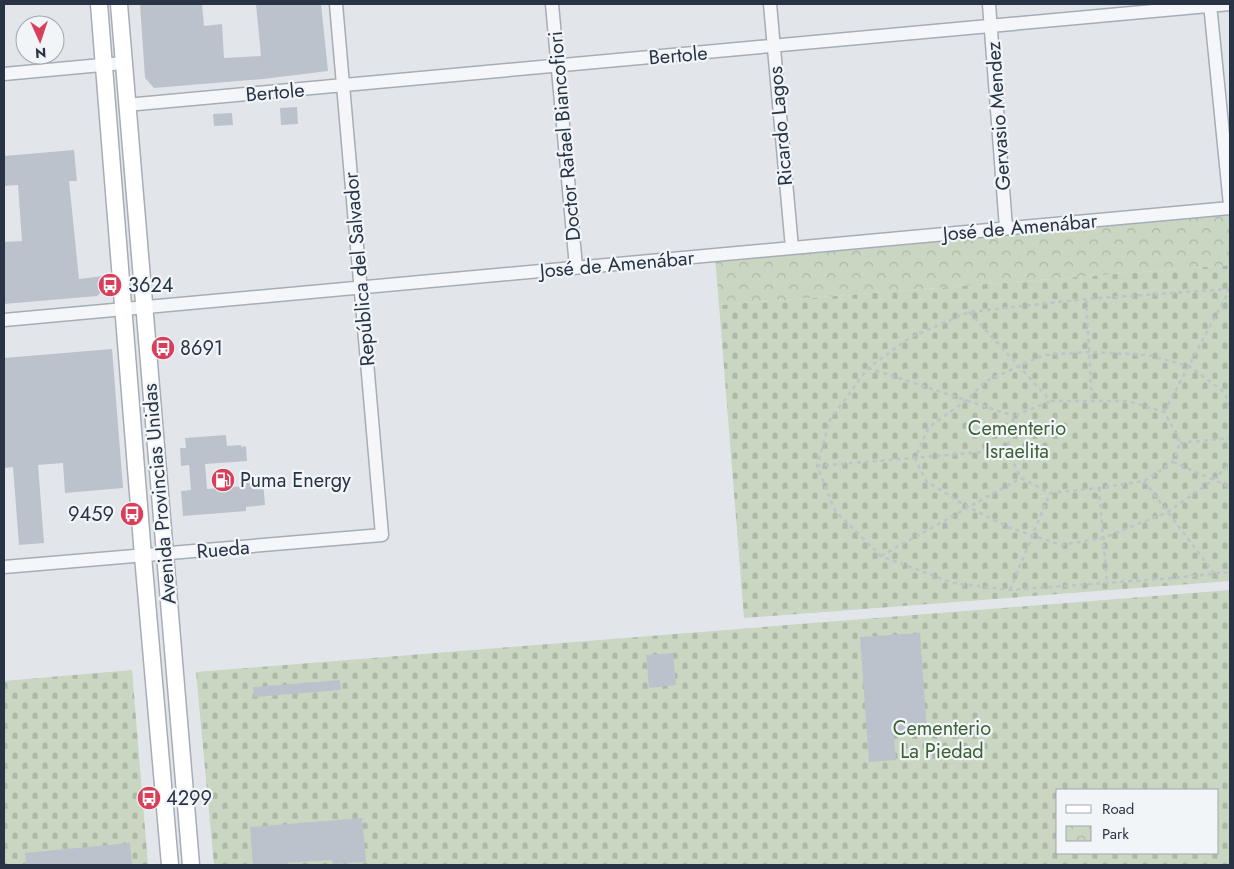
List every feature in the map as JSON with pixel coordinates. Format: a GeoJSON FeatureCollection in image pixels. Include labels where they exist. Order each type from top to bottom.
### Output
{"type":"FeatureCollection","features":[{"type":"Feature","properties":{"kind":"main road","name":"Avenida Provincias Unidas"},"geometry":{"type":"LineString","coordinates":[[99,4],[142,556],[170,865]]}},
{"type":"Feature","properties":{"kind":"main road","name":"Avenida Provincias Unidas"},"geometry":{"type":"LineString","coordinates":[[119,4],[191,865]]}},
{"type":"Feature","properties":{"kind":"street","name":"República del Salvador"},"geometry":{"type":"LineString","coordinates":[[336,4],[382,535]]}},
{"type":"Feature","properties":{"kind":"street","name":"Doctor Rafael Biancofiori"},"geometry":{"type":"LineString","coordinates":[[552,4],[576,268]]}},
{"type":"Feature","properties":{"kind":"street","name":"Ricardo Lagos"},"geometry":{"type":"LineString","coordinates":[[770,4],[792,248]]}},
{"type":"Feature","properties":{"kind":"street","name":"Gervasio Mendez"},"geometry":{"type":"LineString","coordinates":[[989,4],[1006,228]]}},
{"type":"Feature","properties":{"kind":"street","name":"Bertole"},"geometry":{"type":"LineString","coordinates":[[126,105],[1230,4]]}},
{"type":"Feature","properties":{"kind":"street"},"geometry":{"type":"LineString","coordinates":[[1210,5],[1230,206]]}},
{"type":"Feature","properties":{"kind":"street"},"geometry":{"type":"LineString","coordinates":[[4,74],[124,63]]}},
{"type":"Feature","properties":{"kind":"street","name":"José de Amenábar"},"geometry":{"type":"LineString","coordinates":[[4,320],[1230,206]]}},
{"type":"Feature","properties":{"kind":"street","name":"Rueda"},"geometry":{"type":"LineString","coordinates":[[4,567],[382,535]]}},
{"type":"Feature","properties":{"kind":"path"},"geometry":{"type":"LineString","coordinates":[[1230,289],[1086,299],[969,312],[911,337],[868,368],[830,420],[817,466],[835,511],[880,556],[953,583],[1010,590],[1230,572]]}},
{"type":"Feature","properties":{"kind":"path"},"geometry":{"type":"LineString","coordinates":[[1164,412],[1230,289]]}},
{"type":"Feature","properties":{"kind":"path"},"geometry":{"type":"LineString","coordinates":[[1086,299],[1092,401]]}},
{"type":"Feature","properties":{"kind":"path"},"geometry":{"type":"LineString","coordinates":[[969,312],[1051,401]]}},
{"type":"Feature","properties":{"kind":"path"},"geometry":{"type":"LineString","coordinates":[[1230,406],[1224,392],[1188,366],[1148,355],[1089,352],[1044,355],[986,381],[967,400],[929,427],[915,458],[926,481],[968,508],[1008,527],[1062,545],[1103,538],[1168,512],[1213,480],[1230,464]]}},
{"type":"Feature","properties":{"kind":"path"},"geometry":{"type":"LineString","coordinates":[[868,368],[1014,416],[1051,401],[1128,401],[1164,412],[1180,443],[1173,462],[1144,481],[1050,493],[1021,478],[1007,450],[1014,416]]}},
{"type":"Feature","properties":{"kind":"path"},"geometry":{"type":"LineString","coordinates":[[1180,443],[1230,438]]}},
{"type":"Feature","properties":{"kind":"path"},"geometry":{"type":"LineString","coordinates":[[817,466],[1007,450]]}},
{"type":"Feature","properties":{"kind":"path"},"geometry":{"type":"LineString","coordinates":[[1173,462],[1230,487]]}},
{"type":"Feature","properties":{"kind":"path"},"geometry":{"type":"LineString","coordinates":[[880,556],[1021,478]]}},
{"type":"Feature","properties":{"kind":"path"},"geometry":{"type":"LineString","coordinates":[[1144,481],[1215,574]]}},
{"type":"Feature","properties":{"kind":"path"},"geometry":{"type":"LineString","coordinates":[[1098,488],[1107,583]]}},
{"type":"Feature","properties":{"kind":"path"},"geometry":{"type":"LineString","coordinates":[[1010,590],[1050,493]]}},
{"type":"Feature","properties":{"kind":"green space"},"geometry":{"type":"Polygon","coordinates":[[[1230,212],[1230,265],[719,305],[715,257],[1230,212]]]}},
{"type":"Feature","properties":{"kind":"green space","name":"Cementerio Israelita"},"geometry":{"type":"Polygon","coordinates":[[[1230,265],[1230,581],[744,618],[719,305],[1230,265]]]}},
{"type":"Feature","properties":{"kind":"green space","name":"Cementerio La Piedad"},"geometry":{"type":"Polygon","coordinates":[[[1230,590],[1230,865],[214,865],[196,672],[1230,590]]]}},
{"type":"Feature","properties":{"kind":"green space"},"geometry":{"type":"Polygon","coordinates":[[[132,670],[148,865],[4,865],[4,681],[132,670]]]}},
{"type":"Feature","properties":{"kind":"building"},"geometry":{"type":"Polygon","coordinates":[[[140,4],[202,4],[204,26],[222,24],[224,58],[261,56],[256,4],[321,4],[328,71],[263,79],[154,88],[145,78],[140,4]]]}},
{"type":"Feature","properties":{"kind":"building"},"geometry":{"type":"Polygon","coordinates":[[[297,107],[298,124],[281,125],[280,108],[297,107]]]}},
{"type":"Feature","properties":{"kind":"building"},"geometry":{"type":"Polygon","coordinates":[[[232,113],[233,125],[214,126],[213,114],[232,113]]]}},
{"type":"Feature","properties":{"kind":"building"},"geometry":{"type":"Polygon","coordinates":[[[74,150],[77,181],[69,181],[79,279],[103,276],[105,289],[97,296],[4,304],[4,242],[22,241],[18,185],[4,186],[4,156],[74,150]]]}},
{"type":"Feature","properties":{"kind":"building"},"geometry":{"type":"Polygon","coordinates":[[[112,349],[123,488],[65,493],[63,463],[38,465],[44,543],[19,545],[13,467],[4,468],[4,358],[112,349]]]}},
{"type":"Feature","properties":{"kind":"building"},"geometry":{"type":"Polygon","coordinates":[[[226,435],[227,446],[246,446],[247,461],[205,464],[207,489],[246,486],[246,483],[263,481],[265,505],[246,507],[246,511],[183,516],[181,491],[191,490],[189,465],[181,466],[180,448],[186,448],[185,438],[226,435]]]}},
{"type":"Feature","properties":{"kind":"building"},"geometry":{"type":"Polygon","coordinates":[[[920,633],[927,733],[894,735],[896,760],[869,762],[860,637],[920,633]]]}},
{"type":"Feature","properties":{"kind":"building"},"geometry":{"type":"Polygon","coordinates":[[[673,653],[676,685],[649,688],[646,655],[673,653]]]}},
{"type":"Feature","properties":{"kind":"building"},"geometry":{"type":"Polygon","coordinates":[[[340,680],[341,690],[254,697],[253,687],[340,680]]]}},
{"type":"Feature","properties":{"kind":"building"},"geometry":{"type":"Polygon","coordinates":[[[362,818],[366,862],[333,864],[332,860],[286,863],[286,865],[253,865],[250,827],[362,818]]]}},
{"type":"Feature","properties":{"kind":"building"},"geometry":{"type":"Polygon","coordinates":[[[130,843],[132,865],[26,865],[25,853],[130,843]]]}},
{"type":"Feature","properties":{"kind":"place","name":"3624"},"geometry":{"type":"Point","coordinates":[110,285]}},
{"type":"Feature","properties":{"kind":"place","name":"8691"},"geometry":{"type":"Point","coordinates":[163,348]}},
{"type":"Feature","properties":{"kind":"place","name":"Puma Energy"},"geometry":{"type":"Point","coordinates":[223,480]}},
{"type":"Feature","properties":{"kind":"place","name":"9459"},"geometry":{"type":"Point","coordinates":[132,514]}},
{"type":"Feature","properties":{"kind":"place","name":"4299"},"geometry":{"type":"Point","coordinates":[149,798]}}]}
